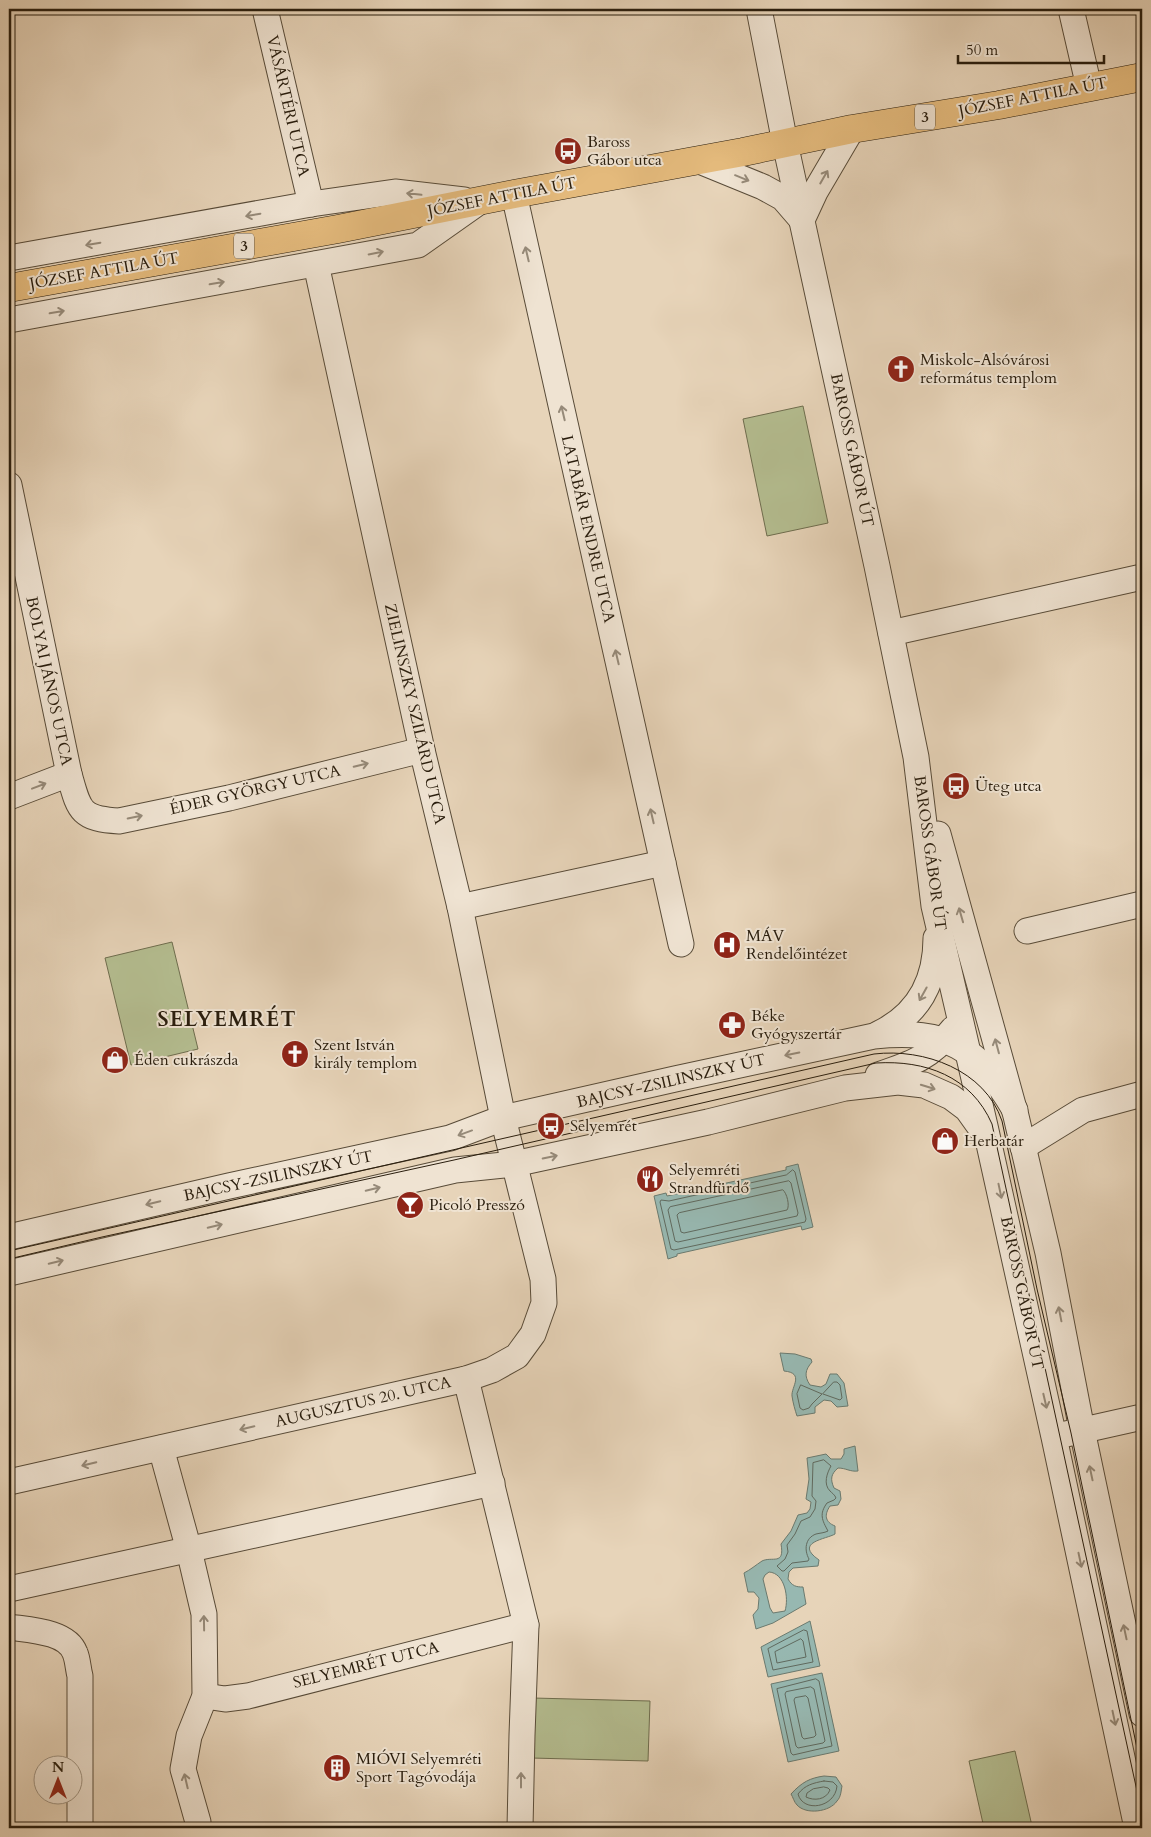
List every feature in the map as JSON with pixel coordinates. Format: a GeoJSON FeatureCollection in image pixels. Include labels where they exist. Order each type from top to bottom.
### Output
{"type":"FeatureCollection","features":[{"type":"Feature","properties":{"kind":"main road","name":"JÓZSEF ATTILA ÚT"},"geometry":{"type":"LineString","coordinates":[[9,288],[338,229],[852,129],[999,105],[1142,77]]}},
{"type":"Feature","properties":{"kind":"street","name":"VÁSÁRTÉRI UTCA"},"geometry":{"type":"LineString","coordinates":[[265,9],[311,204]]}},
{"type":"Feature","properties":{"kind":"street","name":"BAROSS GÁBOR ÚT"},"geometry":{"type":"LineString","coordinates":[[759,9],[784,143],[916,757],[936,913],[1054,1437],[1137,1828]]}},
{"type":"Feature","properties":{"kind":"street"},"geometry":{"type":"LineString","coordinates":[[1071,9],[1089,87]]}},
{"type":"Feature","properties":{"kind":"street"},"geometry":{"type":"LineString","coordinates":[[697,160],[763,187],[783,198],[802,220],[815,192],[852,129]]}},
{"type":"Feature","properties":{"kind":"street"},"geometry":{"type":"LineString","coordinates":[[9,258],[311,204],[395,192],[479,202]]}},
{"type":"Feature","properties":{"kind":"street","name":"LATABÁR ENDRE UTCA"},"geometry":{"type":"LineString","coordinates":[[514,194],[681,944]]}},
{"type":"Feature","properties":{"kind":"street"},"geometry":{"type":"LineString","coordinates":[[9,320],[418,245],[479,202]]}},
{"type":"Feature","properties":{"kind":"street","name":"ZIELINSZKY SZILÁRD UTCA"},"geometry":{"type":"LineString","coordinates":[[316,264],[422,750],[460,907],[514,1164]]}},
{"type":"Feature","properties":{"kind":"street","name":"BOLYAI JÁNOS UTCA"},"geometry":{"type":"LineString","coordinates":[[9,488],[69,774],[78,806],[87,815]]}},
{"type":"Feature","properties":{"kind":"street"},"geometry":{"type":"LineString","coordinates":[[891,634],[1142,577]]}},
{"type":"Feature","properties":{"kind":"street","name":"ÉDER GYÖRGY UTCA"},"geometry":{"type":"LineString","coordinates":[[87,815],[103,820],[119,821],[229,798],[422,750]]}},
{"type":"Feature","properties":{"kind":"street","name":"BAROSS GÁBOR ÚT"},"geometry":{"type":"LineString","coordinates":[[916,757],[1024,1147],[1048,1253],[1082,1430],[1142,1714]]}},
{"type":"Feature","properties":{"kind":"street"},"geometry":{"type":"LineString","coordinates":[[9,797],[69,774]]}},
{"type":"Feature","properties":{"kind":"street"},"geometry":{"type":"LineString","coordinates":[[460,907],[663,863]]}},
{"type":"Feature","properties":{"kind":"street"},"geometry":{"type":"LineString","coordinates":[[1026,930],[1142,904]]}},
{"type":"Feature","properties":{"kind":"street"},"geometry":{"type":"LineString","coordinates":[[874,1036],[895,1026],[905,1018],[916,1006],[926,989],[933,970],[936,954],[936,913]]}},
{"type":"Feature","properties":{"kind":"street"},"geometry":{"type":"LineString","coordinates":[[845,1088],[912,1064],[926,1057],[945,1040],[968,1006],[974,962]]}},
{"type":"Feature","properties":{"kind":"street","name":"BAJCSY-ZSILINSZKY ÚT"},"geometry":{"type":"LineString","coordinates":[[9,1237],[228,1186],[450,1138],[503,1118],[874,1036],[913,1034],[945,1040],[967,1053],[991,1073],[1015,1110]]}},
{"type":"Feature","properties":{"kind":"street","name":"BAJCSY-ZSILINSZKY ÚT"},"geometry":{"type":"LineString","coordinates":[[9,1274],[455,1170],[514,1164],[708,1122],[845,1088],[898,1082],[924,1085],[939,1090],[967,1109],[974,1117],[989,1143]]}},
{"type":"Feature","properties":{"kind":"street"},"geometry":{"type":"LineString","coordinates":[[1024,1147],[1083,1110],[1142,1094]]}},
{"type":"Feature","properties":{"kind":"street","name":"AUGUSZTUS 20. UTCA"},"geometry":{"type":"LineString","coordinates":[[9,1482],[466,1379],[492,1370],[517,1356],[533,1334],[544,1304],[542,1279],[514,1164]]}},
{"type":"Feature","properties":{"kind":"street"},"geometry":{"type":"LineString","coordinates":[[466,1379],[526,1624],[520,1828]]}},
{"type":"Feature","properties":{"kind":"street"},"geometry":{"type":"LineString","coordinates":[[1054,1437],[1142,1417]]}},
{"type":"Feature","properties":{"kind":"street"},"geometry":{"type":"LineString","coordinates":[[161,1448],[189,1550],[204,1614],[205,1696],[189,1736],[183,1769],[198,1828]]}},
{"type":"Feature","properties":{"kind":"street"},"geometry":{"type":"LineString","coordinates":[[9,1589],[492,1483]]}},
{"type":"Feature","properties":{"kind":"street","name":"SELYEMRÉT UTCA"},"geometry":{"type":"LineString","coordinates":[[205,1696],[225,1699],[248,1696],[526,1624]]}},
{"type":"Feature","properties":{"kind":"street"},"geometry":{"type":"LineString","coordinates":[[9,1627],[46,1633],[66,1640],[75,1652],[80,1676],[80,1828]]}},
{"type":"Feature","properties":{"kind":"green space"},"geometry":{"type":"Polygon","coordinates":[[[803,406],[828,523],[767,536],[743,419],[803,406]]]}},
{"type":"Feature","properties":{"kind":"green space"},"geometry":{"type":"Polygon","coordinates":[[[172,942],[198,1049],[131,1065],[105,958],[172,942]]]}},
{"type":"Feature","properties":{"kind":"green space"},"geometry":{"type":"Polygon","coordinates":[[[533,1698],[650,1701],[648,1761],[531,1758],[533,1698]]]}},
{"type":"Feature","properties":{"kind":"green space"},"geometry":{"type":"Polygon","coordinates":[[[1015,1751],[1032,1826],[1024,1828],[984,1828],[969,1761],[1015,1751]]]}},
{"type":"Feature","properties":{"kind":"water"},"geometry":{"type":"Polygon","coordinates":[[[798,1164],[813,1227],[802,1230],[801,1226],[677,1254],[677,1256],[668,1259],[654,1196],[666,1193],[667,1196],[786,1170],[786,1167],[798,1164]]]}},
{"type":"Feature","properties":{"kind":"water"},"geometry":{"type":"Polygon","coordinates":[[[780,1353],[795,1354],[811,1359],[812,1362],[806,1373],[810,1385],[821,1387],[826,1384],[830,1374],[837,1374],[844,1383],[848,1406],[837,1407],[831,1401],[824,1400],[815,1407],[815,1413],[797,1416],[792,1396],[796,1381],[795,1377],[794,1374],[784,1371],[780,1353]]]}},
{"type":"Feature","properties":{"kind":"water"},"geometry":{"type":"Polygon","coordinates":[[[855,1446],[858,1471],[838,1468],[834,1472],[833,1485],[834,1488],[840,1491],[841,1499],[838,1505],[830,1506],[826,1518],[835,1526],[835,1534],[811,1545],[809,1549],[819,1560],[818,1566],[793,1568],[789,1572],[788,1579],[791,1583],[803,1587],[806,1604],[773,1623],[756,1629],[753,1615],[758,1609],[759,1598],[754,1592],[748,1592],[744,1573],[762,1561],[779,1558],[782,1551],[781,1544],[791,1531],[798,1515],[807,1513],[810,1509],[811,1502],[806,1499],[809,1479],[807,1458],[826,1454],[831,1459],[841,1459],[844,1449],[855,1446]],[[769,1572],[763,1579],[773,1613],[785,1611],[786,1606],[786,1593],[782,1581],[774,1573],[769,1572]]]}},
{"type":"Feature","properties":{"kind":"water"},"geometry":{"type":"Polygon","coordinates":[[[810,1621],[820,1666],[768,1677],[761,1647],[810,1621]]]}},
{"type":"Feature","properties":{"kind":"water"},"geometry":{"type":"Polygon","coordinates":[[[822,1673],[839,1751],[788,1762],[771,1684],[822,1673]]]}},
{"type":"Feature","properties":{"kind":"water"},"geometry":{"type":"Polygon","coordinates":[[[824,1776],[836,1777],[842,1786],[841,1794],[834,1805],[824,1810],[812,1811],[797,1805],[791,1794],[806,1781],[824,1776]]]}},
{"type":"Feature","properties":{"kind":"tram line"},"geometry":{"type":"LineString","coordinates":[[9,1251],[874,1054],[913,1055],[932,1059],[950,1066],[982,1088],[994,1103],[1002,1121],[1037,1289],[1071,1433],[1142,1772]]}},
{"type":"Feature","properties":{"kind":"tram line"},"geometry":{"type":"LineString","coordinates":[[9,1259],[454,1160],[876,1063],[912,1065],[929,1068],[944,1074],[972,1094],[983,1107],[992,1124],[1142,1814]]}},
{"type":"Feature","properties":{"kind":"place","name":"Baross Gábor utca"},"geometry":{"type":"Point","coordinates":[568,151]}},
{"type":"Feature","properties":{"kind":"place","name":"Miskolc-Alsóvárosi református templom"},"geometry":{"type":"Point","coordinates":[901,369]}},
{"type":"Feature","properties":{"kind":"place","name":"Üteg utca"},"geometry":{"type":"Point","coordinates":[956,786]}},
{"type":"Feature","properties":{"kind":"place","name":"MÁV Rendelőintézet"},"geometry":{"type":"Point","coordinates":[727,945]}},
{"type":"Feature","properties":{"kind":"place","name":"Béke Gyógyszertár"},"geometry":{"type":"Point","coordinates":[732,1025]}},
{"type":"Feature","properties":{"kind":"place","name":"Szent István király templom"},"geometry":{"type":"Point","coordinates":[295,1054]}},
{"type":"Feature","properties":{"kind":"place","name":"Éden cukrászda"},"geometry":{"type":"Point","coordinates":[115,1060]}},
{"type":"Feature","properties":{"kind":"place","name":"Selyemrét"},"geometry":{"type":"Point","coordinates":[551,1126]}},
{"type":"Feature","properties":{"kind":"place","name":"Herbatár"},"geometry":{"type":"Point","coordinates":[945,1141]}},
{"type":"Feature","properties":{"kind":"place","name":"Selyemréti Strandfürdő"},"geometry":{"type":"Point","coordinates":[650,1179]}},
{"type":"Feature","properties":{"kind":"place","name":"Picoló Presszó"},"geometry":{"type":"Point","coordinates":[410,1205]}},
{"type":"Feature","properties":{"kind":"place","name":"MIÓVI Selyemréti Sport Tagóvodája"},"geometry":{"type":"Point","coordinates":[337,1768]}},
{"type":"Feature","properties":{"kind":"district","name":"SELYEMRÉT"},"geometry":{"type":"Point","coordinates":[227,1019]}}]}
